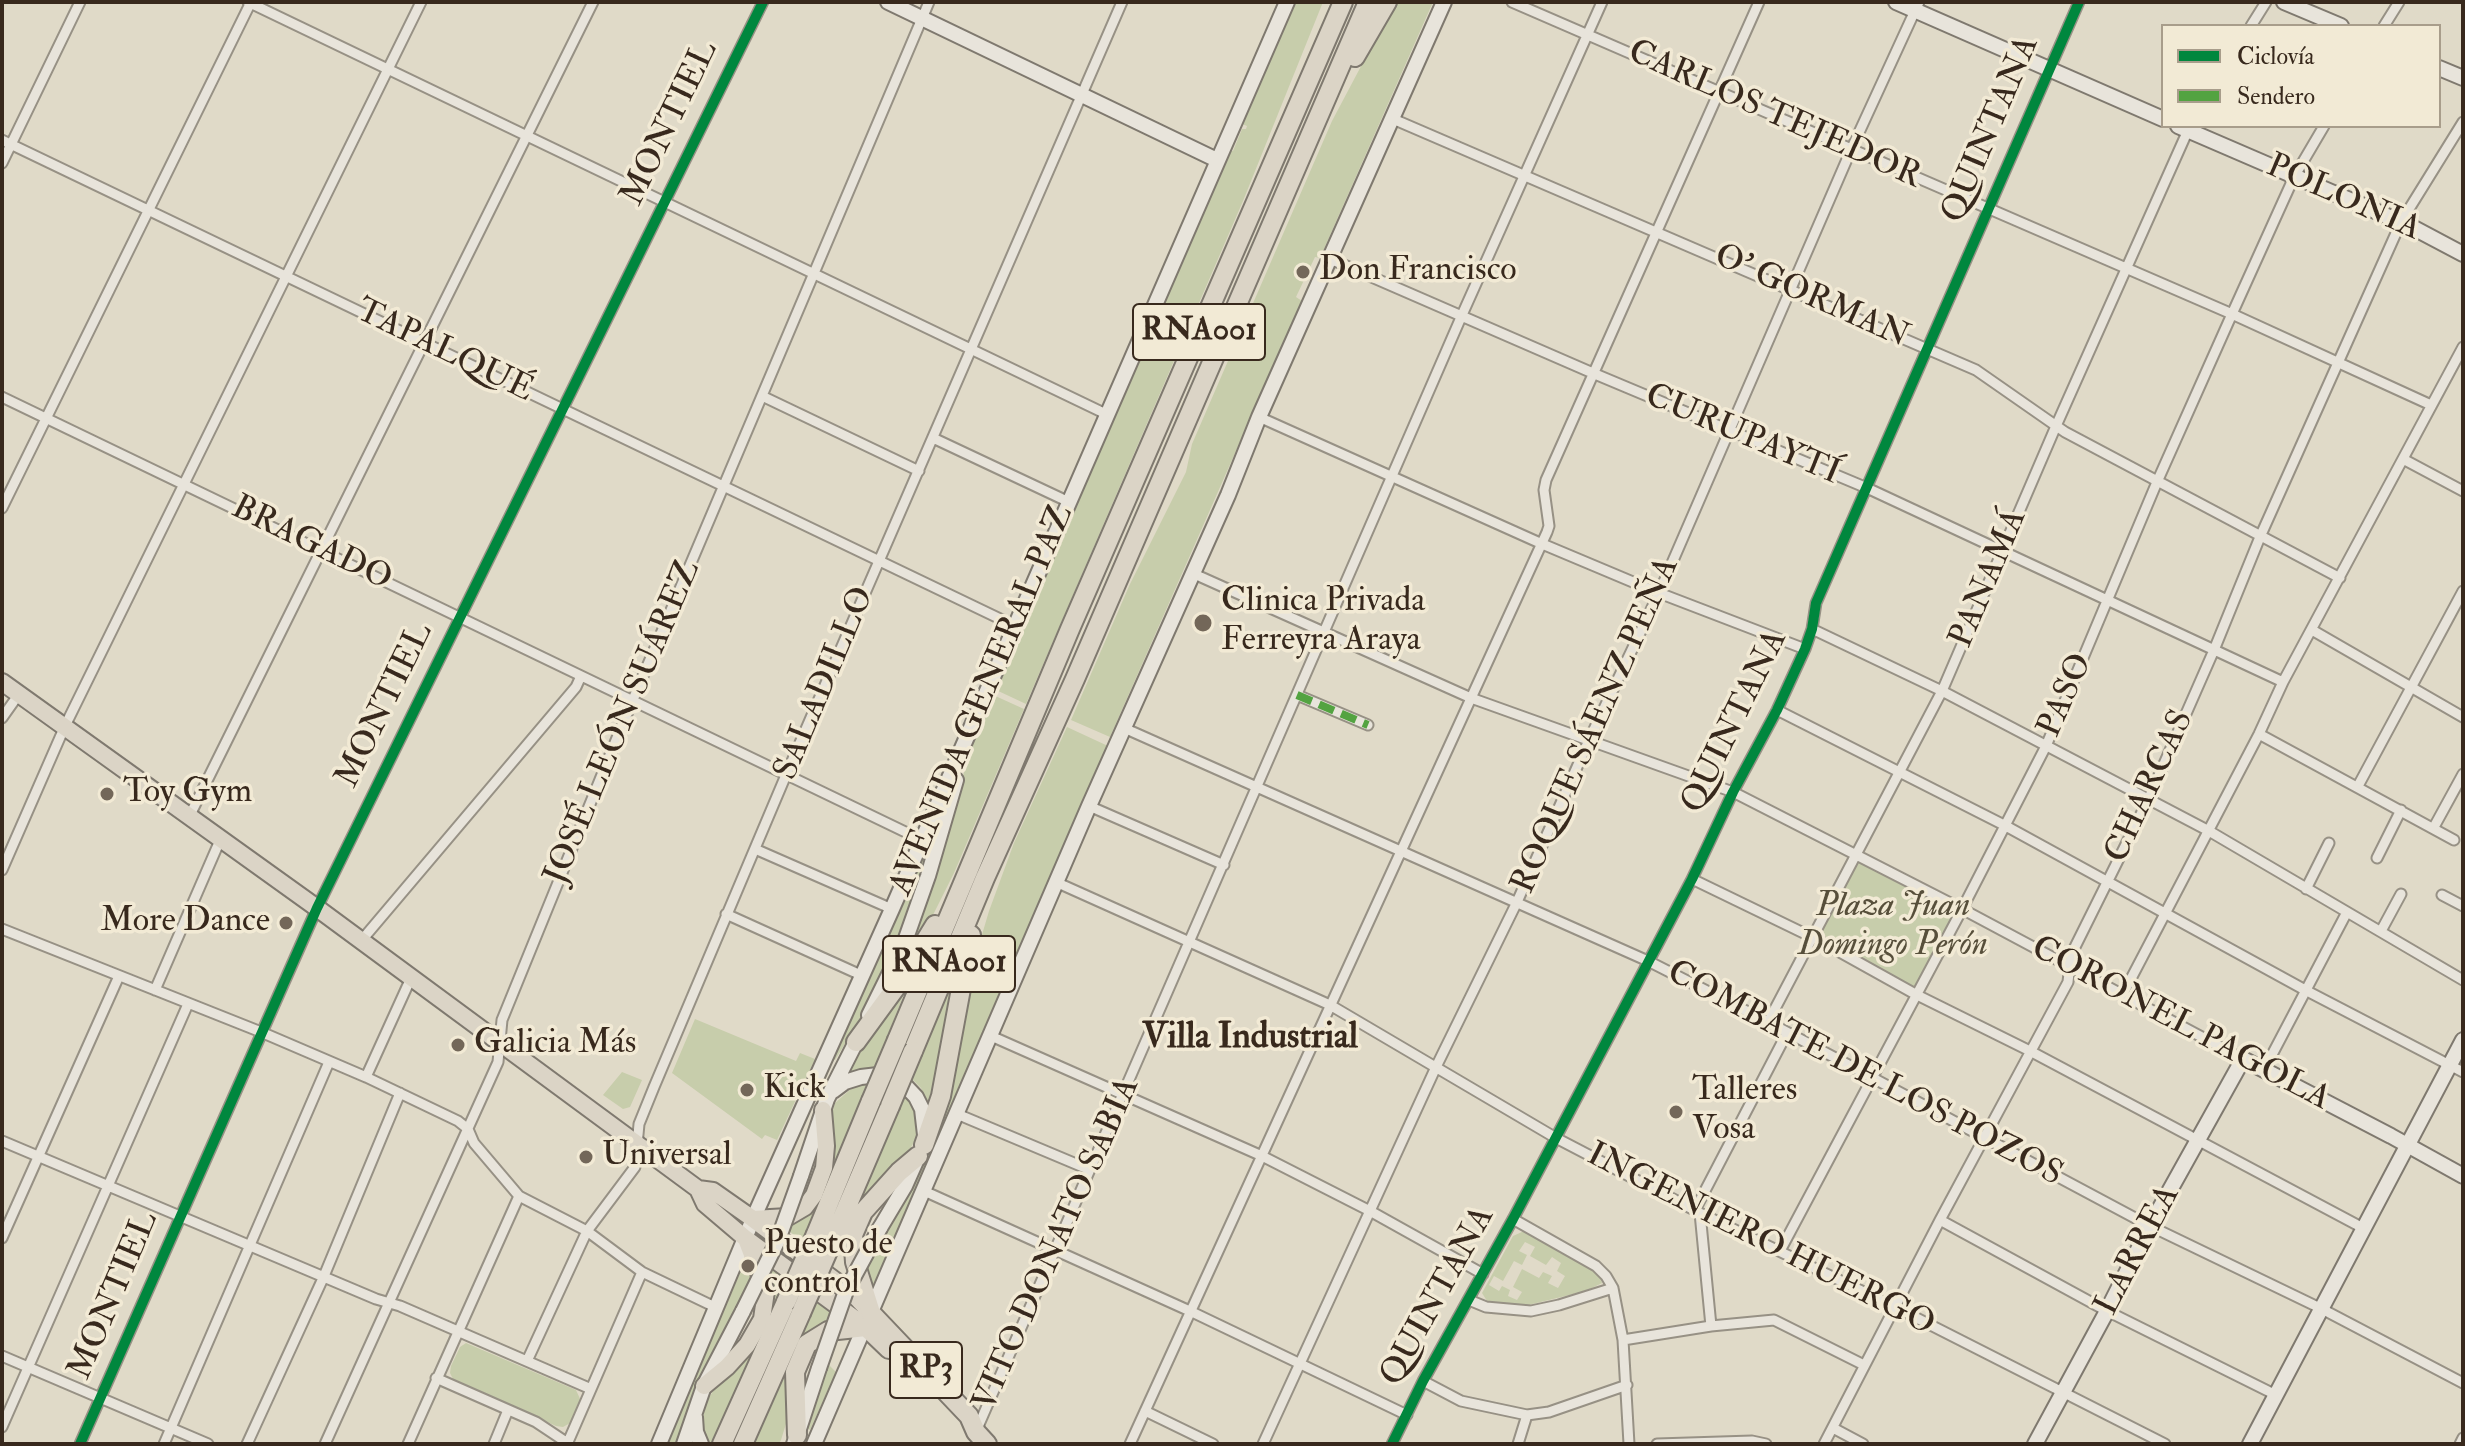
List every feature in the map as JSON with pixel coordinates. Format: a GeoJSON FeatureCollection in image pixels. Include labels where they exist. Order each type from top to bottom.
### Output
{"type":"FeatureCollection","features":[{"type":"Feature","properties":{"kind":"highway"},"geometry":{"type":"LineString","coordinates":[[1292,117],[1330,2]]}},
{"type":"Feature","properties":{"kind":"highway","name":"AVENIDA GENERAL PAZ"},"geometry":{"type":"LineString","coordinates":[[880,1104],[913,1051],[976,875],[1292,117],[1343,2]]}},
{"type":"Feature","properties":{"kind":"highway","name":"AVENIDA GENERAL PAZ"},"geometry":{"type":"LineString","coordinates":[[733,1443],[880,1104],[897,1040],[976,875],[1069,693],[1368,2]]}},
{"type":"Feature","properties":{"kind":"highway"},"geometry":{"type":"LineString","coordinates":[[1319,118],[1387,2]]}},
{"type":"Feature","properties":{"kind":"highway"},"geometry":{"type":"LineString","coordinates":[[856,1042],[976,875]]}},
{"type":"Feature","properties":{"kind":"highway"},"geometry":{"type":"LineString","coordinates":[[802,1441],[794,1388],[795,1372],[803,1349],[813,1338],[828,1331],[868,1320],[855,1262],[853,1235],[868,1205],[921,1151],[941,1096],[976,875]]}},
{"type":"Feature","properties":{"kind":"highway","name":"RP3"},"geometry":{"type":"LineString","coordinates":[[868,1320],[965,1427],[982,1438]]}},
{"type":"Feature","properties":{"kind":"main road"},"geometry":{"type":"LineString","coordinates":[[2,682],[190,815],[698,1189],[713,1191],[753,1219],[853,1294],[868,1320]]}},
{"type":"Feature","properties":{"kind":"main road"},"geometry":{"type":"LineString","coordinates":[[753,1219],[788,1217],[805,1207],[814,1195],[824,1168],[823,1110]]}},
{"type":"Feature","properties":{"kind":"main road"},"geometry":{"type":"LineString","coordinates":[[698,1189],[705,1204],[745,1238],[868,1320]]}},
{"type":"Feature","properties":{"kind":"main road"},"geometry":{"type":"LineString","coordinates":[[704,1386],[747,1345],[762,1319],[766,1291],[745,1238]]}},
{"type":"Feature","properties":{"kind":"street"},"geometry":{"type":"LineString","coordinates":[[2,163],[6,142],[80,2]]}},
{"type":"Feature","properties":{"kind":"street"},"geometry":{"type":"LineString","coordinates":[[2,508],[250,2],[1106,414]]}},
{"type":"Feature","properties":{"kind":"street"},"geometry":{"type":"LineString","coordinates":[[2,870],[65,726],[421,2]]}},
{"type":"Feature","properties":{"kind":"street"},"geometry":{"type":"LineString","coordinates":[[190,815],[593,2]]}},
{"type":"Feature","properties":{"kind":"street","name":"MONTIEL"},"geometry":{"type":"LineString","coordinates":[[80,1444],[317,908],[763,2]]}},
{"type":"Feature","properties":{"kind":"street"},"geometry":{"type":"LineString","coordinates":[[888,2],[1217,160]]}},
{"type":"Feature","properties":{"kind":"street","name":"JOSÉ LEÓN SUÁREZ"},"geometry":{"type":"LineString","coordinates":[[325,1444],[498,1062],[502,1020],[633,700],[929,2]]}},
{"type":"Feature","properties":{"kind":"street","name":"SALADILLO"},"geometry":{"type":"LineString","coordinates":[[527,1361],[587,1231],[635,1167],[639,1124],[726,914],[1122,2]]}},
{"type":"Feature","properties":{"kind":"street","name":"AVENIDA GENERAL PAZ"},"geometry":{"type":"LineString","coordinates":[[659,1444],[753,1219],[863,976],[1287,2]]}},
{"type":"Feature","properties":{"kind":"street"},"geometry":{"type":"LineString","coordinates":[[802,1441],[868,1320],[1328,258],[1444,2]]}},
{"type":"Feature","properties":{"kind":"street","name":"CARLOS TEJEDOR"},"geometry":{"type":"LineString","coordinates":[[1512,2],[2232,314],[2431,405]]}},
{"type":"Feature","properties":{"kind":"street","name":"VITO DONATO SABIA"},"geometry":{"type":"LineString","coordinates":[[982,1438],[1088,1169],[1124,1094],[1462,315],[1602,2]]}},
{"type":"Feature","properties":{"kind":"street"},"geometry":{"type":"LineString","coordinates":[[1130,1444],[1549,526],[1544,490],[1546,480],[1759,2]]}},
{"type":"Feature","properties":{"kind":"street"},"geometry":{"type":"LineString","coordinates":[[1896,2],[1917,6],[2161,118]]}},
{"type":"Feature","properties":{"kind":"street","name":"QUINTANA"},"geometry":{"type":"LineString","coordinates":[[1392,1444],[1692,879],[1733,792],[1777,710],[1805,649],[1816,603],[2079,2]]}},
{"type":"Feature","properties":{"kind":"street"},"geometry":{"type":"LineString","coordinates":[[2252,24],[2266,2]]}},
{"type":"Feature","properties":{"kind":"street"},"geometry":{"type":"LineString","coordinates":[[2284,2],[2336,24]]}},
{"type":"Feature","properties":{"kind":"street"},"geometry":{"type":"LineString","coordinates":[[2385,24],[2399,2]]}},
{"type":"Feature","properties":{"kind":"street","name":"ROQUE SÁENZ PEÑA"},"geometry":{"type":"LineString","coordinates":[[1263,1444],[1659,593],[1851,150],[1917,6]]}},
{"type":"Feature","properties":{"kind":"street"},"geometry":{"type":"LineString","coordinates":[[2441,69],[2463,78]]}},
{"type":"Feature","properties":{"kind":"street","name":"O' GORMAN"},"geometry":{"type":"LineString","coordinates":[[1393,119],[1983,374],[2056,426],[2340,578]]}},
{"type":"Feature","properties":{"kind":"street","name":"CHARCAS"},"geometry":{"type":"LineString","coordinates":[[1824,1444],[2068,982],[2071,955],[2149,798],[2260,537],[2401,222],[2463,122]]}},
{"type":"Feature","properties":{"kind":"street","name":"PANAMÁ"},"geometry":{"type":"LineString","coordinates":[[1768,1022],[1815,938],[1942,691],[2185,128]]}},
{"type":"Feature","properties":{"kind":"street","name":"POLONIA"},"geometry":{"type":"LineString","coordinates":[[2187,128],[2401,222],[2463,254]]}},
{"type":"Feature","properties":{"kind":"street","name":"PASO"},"geometry":{"type":"LineString","coordinates":[[1780,1251],[2046,746],[2157,482],[2232,314],[2294,177],[2323,128]]}},
{"type":"Feature","properties":{"kind":"street","name":"TAPALQUÉ"},"geometry":{"type":"LineString","coordinates":[[6,142],[1015,626]]}},
{"type":"Feature","properties":{"kind":"street","name":"CURUPAYTÍ"},"geometry":{"type":"LineString","coordinates":[[1328,258],[1867,488],[2283,682]]}},
{"type":"Feature","properties":{"kind":"street"},"geometry":{"type":"LineString","coordinates":[[2123,994],[2283,682],[2463,347]]}},
{"type":"Feature","properties":{"kind":"street"},"geometry":{"type":"LineString","coordinates":[[762,396],[919,471]]}},
{"type":"Feature","properties":{"kind":"street","name":"BRAGADO"},"geometry":{"type":"LineString","coordinates":[[2,397],[922,840]]}},
{"type":"Feature","properties":{"kind":"street"},"geometry":{"type":"LineString","coordinates":[[1259,417],[1540,543],[1805,649]]}},
{"type":"Feature","properties":{"kind":"street"},"geometry":{"type":"LineString","coordinates":[[933,438],[1069,502]]}},
{"type":"Feature","properties":{"kind":"street"},"geometry":{"type":"LineString","coordinates":[[2403,459],[2463,491]]}},
{"type":"Feature","properties":{"kind":"street","name":"CORONEL PAGOLA"},"geometry":{"type":"LineString","coordinates":[[1192,573],[1471,698],[1733,792],[1962,909],[2463,1176]]}},
{"type":"Feature","properties":{"kind":"street"},"geometry":{"type":"LineString","coordinates":[[2358,786],[2413,689],[2463,591]]}},
{"type":"Feature","properties":{"kind":"street"},"geometry":{"type":"LineString","coordinates":[[1812,629],[1942,691],[2149,798],[2463,980]]}},
{"type":"Feature","properties":{"kind":"street"},"geometry":{"type":"LineString","coordinates":[[2312,630],[2463,717]]}},
{"type":"Feature","properties":{"kind":"street"},"geometry":{"type":"LineString","coordinates":[[361,941],[576,687],[581,676]]}},
{"type":"Feature","properties":{"kind":"street"},"geometry":{"type":"LineString","coordinates":[[2,718],[19,694]]}},
{"type":"Feature","properties":{"kind":"street"},"geometry":{"type":"LineString","coordinates":[[1297,695],[1368,725]]}},
{"type":"Feature","properties":{"kind":"street"},"geometry":{"type":"LineString","coordinates":[[1777,710],[2004,825],[2307,991],[2456,1068]]}},
{"type":"Feature","properties":{"kind":"street","name":"COMBATE DE LOS POZOS"},"geometry":{"type":"LineString","coordinates":[[1124,728],[1648,961],[2150,1226],[2320,1308],[2463,1383]]}},
{"type":"Feature","properties":{"kind":"street"},"geometry":{"type":"LineString","coordinates":[[2259,734],[2454,840]]}},
{"type":"Feature","properties":{"kind":"street"},"geometry":{"type":"LineString","coordinates":[[684,1444],[704,1386],[778,1240],[829,1093],[904,944],[951,802],[964,745]]}},
{"type":"Feature","properties":{"kind":"street"},"geometry":{"type":"LineString","coordinates":[[2434,827],[2463,774]]}},
{"type":"Feature","properties":{"kind":"street"},"geometry":{"type":"LineString","coordinates":[[1089,806],[1224,865]]}},
{"type":"Feature","properties":{"kind":"street"},"geometry":{"type":"LineString","coordinates":[[2377,858],[2401,810]]}},
{"type":"Feature","properties":{"kind":"street"},"geometry":{"type":"LineString","coordinates":[[155,990],[221,838]]}},
{"type":"Feature","properties":{"kind":"street"},"geometry":{"type":"LineString","coordinates":[[2306,889],[2329,843]]}},
{"type":"Feature","properties":{"kind":"street"},"geometry":{"type":"LineString","coordinates":[[755,849],[892,909]]}},
{"type":"Feature","properties":{"kind":"street"},"geometry":{"type":"LineString","coordinates":[[1692,879],[1815,938],[1917,995],[2199,1139],[2363,1228]]}},
{"type":"Feature","properties":{"kind":"street","name":"INGENIERO HUERGO"},"geometry":{"type":"LineString","coordinates":[[1058,883],[1330,1005],[1556,1138],[2165,1444]]}},
{"type":"Feature","properties":{"kind":"street"},"geometry":{"type":"LineString","coordinates":[[2381,931],[2401,894]]}},
{"type":"Feature","properties":{"kind":"street"},"geometry":{"type":"LineString","coordinates":[[2442,895],[2463,906]]}},
{"type":"Feature","properties":{"kind":"street"},"geometry":{"type":"LineString","coordinates":[[2264,1070],[2347,912]]}},
{"type":"Feature","properties":{"kind":"street"},"geometry":{"type":"LineString","coordinates":[[726,914],[863,976]]}},
{"type":"Feature","properties":{"kind":"street"},"geometry":{"type":"LineString","coordinates":[[2,929],[366,1077],[468,1129],[474,1143],[519,1196],[587,1231],[642,1272],[717,1308]]}},
{"type":"Feature","properties":{"kind":"street"},"geometry":{"type":"LineString","coordinates":[[2,1238],[119,976]]}},
{"type":"Feature","properties":{"kind":"street"},"geometry":{"type":"LineString","coordinates":[[366,1077],[411,978]]}},
{"type":"Feature","properties":{"kind":"street"},"geometry":{"type":"LineString","coordinates":[[2,1427],[188,1004]]}},
{"type":"Feature","properties":{"kind":"street"},"geometry":{"type":"LineString","coordinates":[[1711,1326],[1698,1211],[1787,1033]]}},
{"type":"Feature","properties":{"kind":"street"},"geometry":{"type":"LineString","coordinates":[[991,1036],[1262,1156],[1483,1274]]}},
{"type":"Feature","properties":{"kind":"street"},"geometry":{"type":"LineString","coordinates":[[2250,1444],[2408,1145],[2456,1068],[2463,1040]]}},
{"type":"Feature","properties":{"kind":"street","name":"LARREA"},"geometry":{"type":"LineString","coordinates":[[2035,1444],[2150,1226],[2243,1059]]}},
{"type":"Feature","properties":{"kind":"street"},"geometry":{"type":"LineString","coordinates":[[164,1444],[329,1062]]}},
{"type":"Feature","properties":{"kind":"street"},"geometry":{"type":"LineString","coordinates":[[802,1441],[819,1368],[846,1291],[905,1186],[921,1151],[926,1126],[916,1097],[899,1079],[878,1075],[855,1078],[829,1093]]}},
{"type":"Feature","properties":{"kind":"street"},"geometry":{"type":"LineString","coordinates":[[247,1444],[324,1276],[400,1093]]}},
{"type":"Feature","properties":{"kind":"street"},"geometry":{"type":"LineString","coordinates":[[957,1114],[1088,1169]]}},
{"type":"Feature","properties":{"kind":"street"},"geometry":{"type":"LineString","coordinates":[[2,1141],[108,1183],[591,1389]]}},
{"type":"Feature","properties":{"kind":"street"},"geometry":{"type":"LineString","coordinates":[[924,1191],[1192,1312],[1407,1415]]}},
{"type":"Feature","properties":{"kind":"street"},"geometry":{"type":"LineString","coordinates":[[408,1444],[519,1196]]}},
{"type":"Feature","properties":{"kind":"street"},"geometry":{"type":"LineString","coordinates":[[1513,1219],[1596,1266],[1613,1288],[1623,1340],[1629,1444]]}},
{"type":"Feature","properties":{"kind":"street"},"geometry":{"type":"LineString","coordinates":[[1940,1220],[2107,1311],[2274,1394]]}},
{"type":"Feature","properties":{"kind":"street"},"geometry":{"type":"LineString","coordinates":[[436,1378],[536,1422],[568,1443],[642,1272]]}},
{"type":"Feature","properties":{"kind":"street"},"geometry":{"type":"LineString","coordinates":[[1469,1300],[1486,1307],[1531,1311],[1613,1288]]}},
{"type":"Feature","properties":{"kind":"street"},"geometry":{"type":"LineString","coordinates":[[1623,1340],[1711,1326],[1781,1321],[1864,1365]]}},
{"type":"Feature","properties":{"kind":"street"},"geometry":{"type":"LineString","coordinates":[[2,1356],[208,1444]]}},
{"type":"Feature","properties":{"kind":"street"},"geometry":{"type":"LineString","coordinates":[[1423,1381],[1461,1401],[1527,1415],[1549,1412],[1627,1385]]}},
{"type":"Feature","properties":{"kind":"street"},"geometry":{"type":"LineString","coordinates":[[696,1405],[694,1424],[701,1444]]}},
{"type":"Feature","properties":{"kind":"street"},"geometry":{"type":"LineString","coordinates":[[494,1444],[508,1410]]}},
{"type":"Feature","properties":{"kind":"street"},"geometry":{"type":"LineString","coordinates":[[1145,1411],[1213,1444]]}},
{"type":"Feature","properties":{"kind":"street"},"geometry":{"type":"LineString","coordinates":[[1518,1444],[1527,1415]]}},
{"type":"Feature","properties":{"kind":"street"},"geometry":{"type":"LineString","coordinates":[[1833,1428],[1863,1444]]}},
{"type":"Feature","properties":{"kind":"street"},"geometry":{"type":"LineString","coordinates":[[2460,1444],[2463,1438]]}},
{"type":"Feature","properties":{"kind":"street"},"geometry":{"type":"LineString","coordinates":[[1657,1444],[1752,1441],[1766,1444]]}},
{"type":"Feature","properties":{"kind":"green space"},"geometry":{"type":"Polygon","coordinates":[[[1293,2],[1323,2],[1243,201],[1026,704],[994,689],[1228,150],[1233,151],[1242,129],[1246,129],[1247,126],[1240,123],[1293,2]]]}},
{"type":"Feature","properties":{"kind":"green space"},"geometry":{"type":"Polygon","coordinates":[[[1395,2],[1433,2],[1320,258],[1315,257],[1296,297],[1302,301],[1110,737],[1071,720],[1130,584],[1186,472],[1192,444],[1332,121],[1395,2]]]}},
{"type":"Feature","properties":{"kind":"green space"},"geometry":{"type":"Polygon","coordinates":[[[991,694],[1024,709],[954,873],[921,939],[897,970],[950,822],[991,694]]]}},
{"type":"Feature","properties":{"kind":"green space"},"geometry":{"type":"Polygon","coordinates":[[[1067,727],[1108,746],[878,1283],[873,1284],[865,1270],[926,1156],[989,911],[1014,843],[1067,727]]]}},
{"type":"Feature","properties":{"kind":"green space"},"geometry":{"type":"Polygon","coordinates":[[[936,824],[939,825],[892,957],[859,1021],[835,1060],[832,1059],[936,824]]]}},
{"type":"Feature","properties":{"kind":"green space","name":"Plaza Juan Domingo Perón"},"geometry":{"type":"Polygon","coordinates":[[[1865,861],[1952,910],[1953,915],[1918,983],[1913,987],[1820,936],[1855,865],[1865,861]]]}},
{"type":"Feature","properties":{"kind":"green space"},"geometry":{"type":"Polygon","coordinates":[[[914,969],[875,1067],[850,1074],[846,1070],[914,969]]]}},
{"type":"Feature","properties":{"kind":"green space"},"geometry":{"type":"Polygon","coordinates":[[[955,976],[930,1108],[921,1088],[911,1078],[955,976]]]}},
{"type":"Feature","properties":{"kind":"green space","name":"Kick"},"geometry":{"type":"Polygon","coordinates":[[[695,1019],[796,1061],[800,1053],[815,1059],[777,1140],[765,1135],[762,1139],[672,1073],[695,1019]]]}},
{"type":"Feature","properties":{"kind":"green space"},"geometry":{"type":"Polygon","coordinates":[[[622,1072],[642,1080],[630,1107],[623,1109],[603,1095],[622,1072]]]}},
{"type":"Feature","properties":{"kind":"green space"},"geometry":{"type":"Polygon","coordinates":[[[867,1083],[803,1242],[789,1231],[794,1220],[804,1214],[835,1103],[853,1087],[867,1083]]]}},
{"type":"Feature","properties":{"kind":"green space"},"geometry":{"type":"Polygon","coordinates":[[[906,1091],[919,1119],[917,1136],[904,1161],[853,1217],[906,1091]]]}},
{"type":"Feature","properties":{"kind":"green space"},"geometry":{"type":"Polygon","coordinates":[[[1524,1231],[1599,1272],[1602,1283],[1586,1291],[1524,1306],[1487,1301],[1482,1293],[1513,1236],[1524,1231]],[[1525,1242],[1519,1251],[1527,1255],[1522,1265],[1514,1261],[1503,1281],[1494,1276],[1489,1285],[1499,1291],[1502,1286],[1510,1290],[1508,1296],[1517,1300],[1522,1292],[1513,1287],[1522,1269],[1539,1278],[1543,1272],[1552,1276],[1548,1283],[1558,1288],[1565,1276],[1557,1271],[1561,1263],[1552,1257],[1546,1265],[1530,1256],[1535,1247],[1525,1242]]]}},
{"type":"Feature","properties":{"kind":"green space"},"geometry":{"type":"Polygon","coordinates":[[[742,1268],[751,1270],[754,1279],[704,1372],[687,1410],[677,1444],[667,1444],[742,1268]]]}},
{"type":"Feature","properties":{"kind":"green space"},"geometry":{"type":"Polygon","coordinates":[[[773,1268],[787,1277],[714,1444],[706,1444],[701,1429],[706,1402],[721,1379],[744,1357],[773,1268]]]}},
{"type":"Feature","properties":{"kind":"green space"},"geometry":{"type":"Polygon","coordinates":[[[816,1301],[831,1312],[826,1326],[796,1351],[816,1301]]]}},
{"type":"Feature","properties":{"kind":"green space"},"geometry":{"type":"Polygon","coordinates":[[[466,1343],[576,1390],[581,1401],[572,1422],[563,1427],[556,1426],[453,1379],[451,1366],[460,1347],[466,1343]]]}},
{"type":"Feature","properties":{"kind":"green space"},"geometry":{"type":"Polygon","coordinates":[[[792,1360],[789,1414],[781,1440],[779,1444],[754,1444],[792,1360]]]}},
{"type":"Feature","properties":{"kind":"green space"},"geometry":{"type":"Polygon","coordinates":[[[826,1362],[836,1372],[810,1430],[807,1428],[826,1362]]]}},
{"type":"Feature","properties":{"kind":"marked path"},"geometry":{"type":"LineString","coordinates":[[1297,695],[1368,725]]}},
{"type":"Feature","properties":{"kind":"cycle path"},"geometry":{"type":"LineString","coordinates":[[80,1444],[317,908],[763,2]]}},
{"type":"Feature","properties":{"kind":"cycle path"},"geometry":{"type":"LineString","coordinates":[[1392,1444],[1692,879],[1733,792],[1777,710],[1805,649],[1816,603],[2079,2]]}},
{"type":"Feature","properties":{"kind":"place","name":"Don Francisco"},"geometry":{"type":"Point","coordinates":[1303,272]}},
{"type":"Feature","properties":{"kind":"place","name":"Clinica Privada Ferreyra Araya"},"geometry":{"type":"Point","coordinates":[1203,623]}},
{"type":"Feature","properties":{"kind":"place","name":"Toy Gym"},"geometry":{"type":"Point","coordinates":[107,794]}},
{"type":"Feature","properties":{"kind":"place","name":"More Dance"},"geometry":{"type":"Point","coordinates":[286,923]}},
{"type":"Feature","properties":{"kind":"place","name":"Galicia Más"},"geometry":{"type":"Point","coordinates":[458,1045]}},
{"type":"Feature","properties":{"kind":"place","name":"Kick"},"geometry":{"type":"Point","coordinates":[747,1090]}},
{"type":"Feature","properties":{"kind":"place","name":"Talleres Vosa"},"geometry":{"type":"Point","coordinates":[1676,1112]}},
{"type":"Feature","properties":{"kind":"place","name":"Universal"},"geometry":{"type":"Point","coordinates":[586,1157]}},
{"type":"Feature","properties":{"kind":"place","name":"Puesto de control"},"geometry":{"type":"Point","coordinates":[748,1266]}},
{"type":"Feature","properties":{"kind":"district","name":"Villa Industrial"},"geometry":{"type":"Point","coordinates":[1250,1039]}}]}
